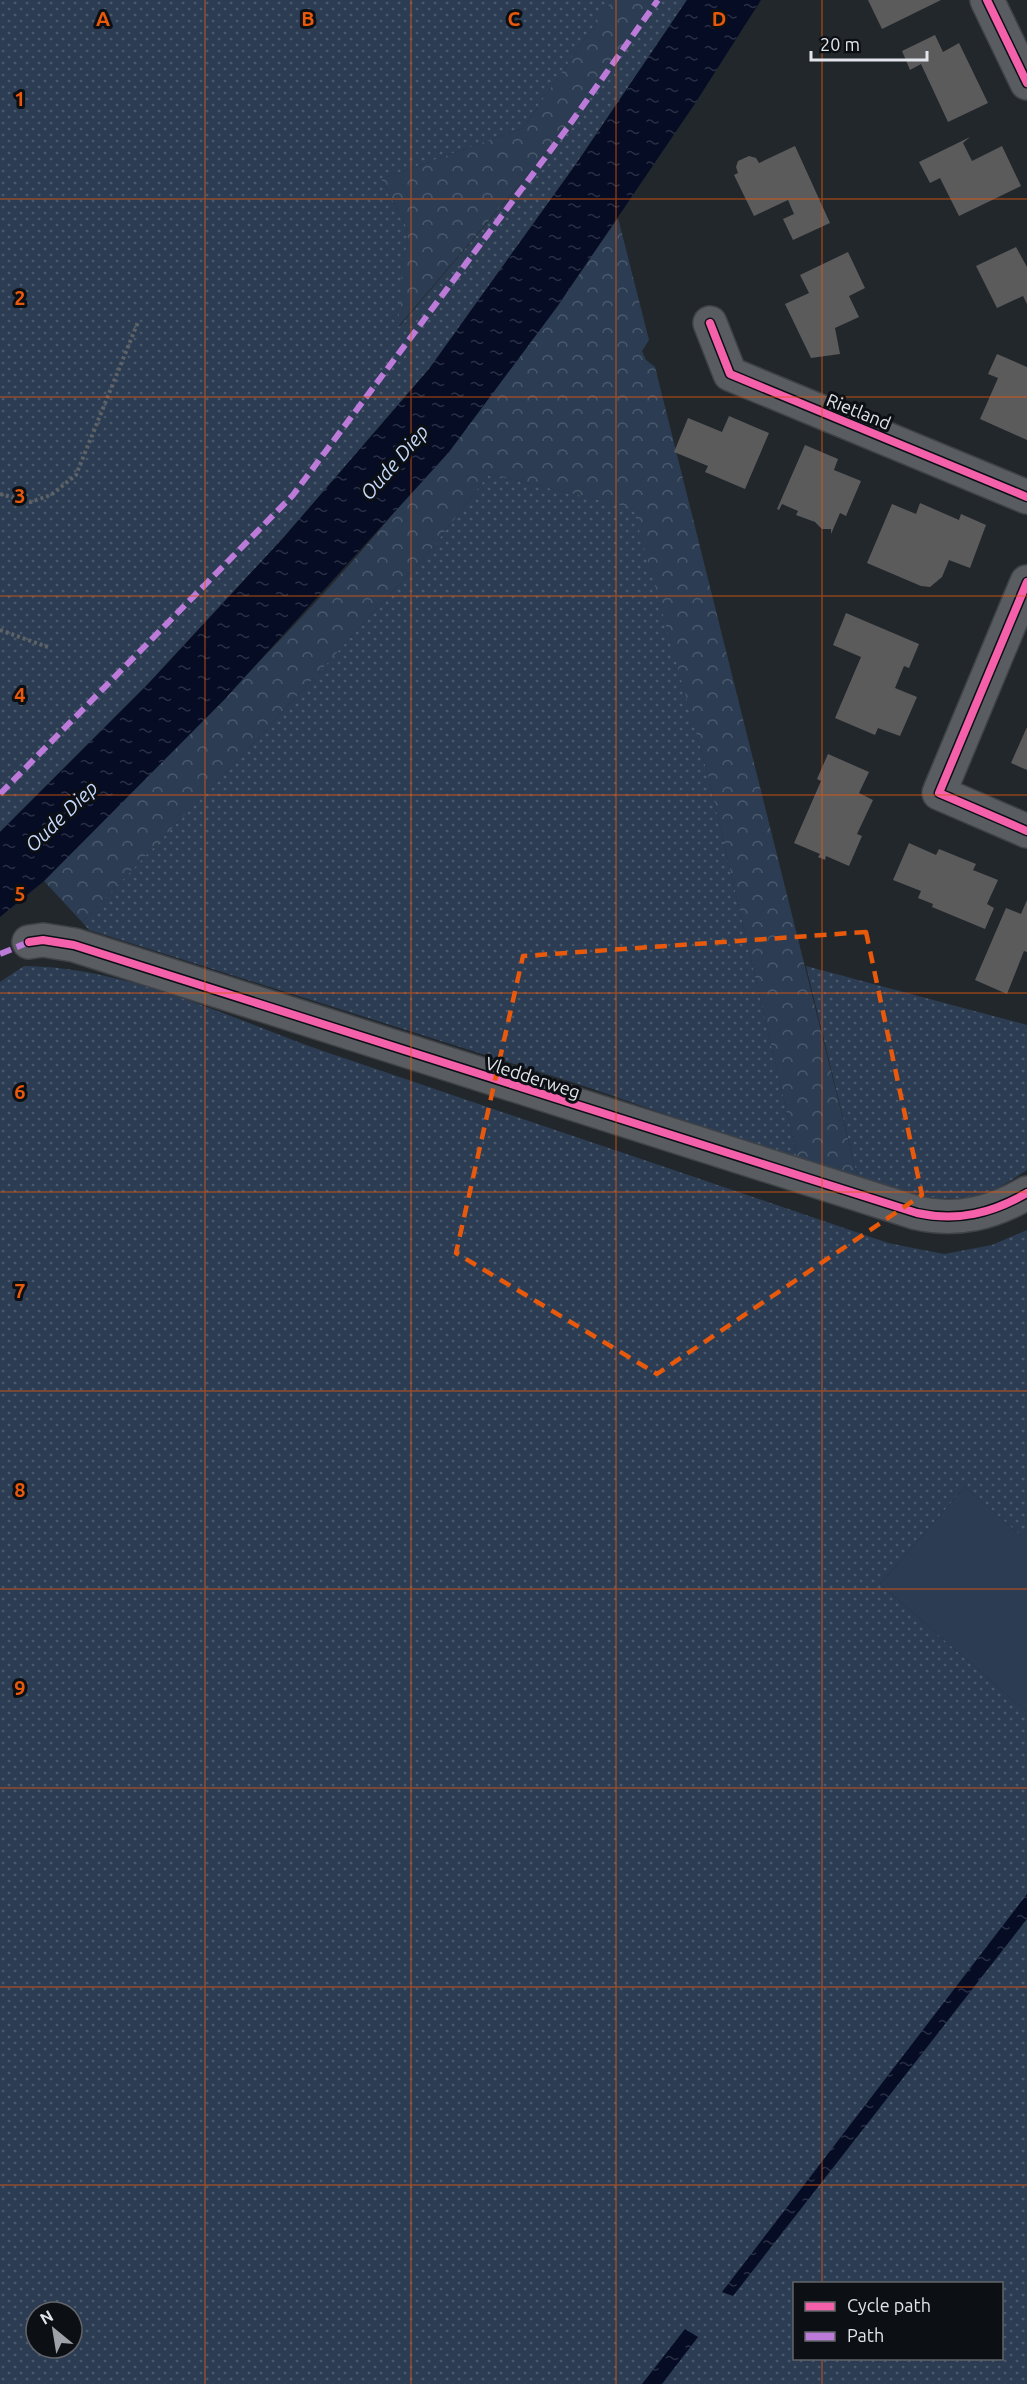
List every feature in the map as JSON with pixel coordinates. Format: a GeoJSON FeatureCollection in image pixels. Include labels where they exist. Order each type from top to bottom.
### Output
{"type":"FeatureCollection","features":[{"type":"Feature","properties":{"kind":"street"},"geometry":{"type":"LineString","coordinates":[[987,0],[1027,83]]}},
{"type":"Feature","properties":{"kind":"street","name":"Rietland"},"geometry":{"type":"LineString","coordinates":[[710,323],[730,374],[1027,496]]}},
{"type":"Feature","properties":{"kind":"street"},"geometry":{"type":"LineString","coordinates":[[1027,582],[939,793],[1027,831]]}},
{"type":"Feature","properties":{"kind":"street","name":"Vledderweg"},"geometry":{"type":"LineString","coordinates":[[29,942],[43,940],[74,945],[917,1213],[934,1217],[970,1216],[992,1211],[1027,1193]]}},
{"type":"Feature","properties":{"kind":"path"},"geometry":{"type":"LineString","coordinates":[[0,494],[31,502],[51,495],[76,475],[138,322]]}},
{"type":"Feature","properties":{"kind":"path"},"geometry":{"type":"LineString","coordinates":[[0,630],[48,647]]}},
{"type":"Feature","properties":{"kind":"highlighted area"},"geometry":{"type":"Polygon","coordinates":[[[866,932],[922,1195],[657,1374],[456,1253],[523,956],[866,932]]]}},
{"type":"Feature","properties":{"kind":"green space"},"geometry":{"type":"Polygon","coordinates":[[[0,0],[612,0],[523,128],[381,179],[406,226],[408,243],[403,258],[399,327],[565,131],[658,0],[687,0],[576,164],[429,369],[284,537],[148,684],[0,832],[0,0]]]}},
{"type":"Feature","properties":{"kind":"green space"},"geometry":{"type":"Polygon","coordinates":[[[612,0],[658,0],[565,131],[398,327],[403,258],[408,243],[406,226],[381,179],[523,128],[612,0]]]}},
{"type":"Feature","properties":{"kind":"green space"},"geometry":{"type":"Polygon","coordinates":[[[618,218],[649,340],[642,351],[646,360],[655,367],[858,1179],[798,1160],[709,779],[633,508],[489,474],[429,552],[253,744],[82,922],[44,881],[291,629],[370,541],[498,383],[618,218]]]}},
{"type":"Feature","properties":{"kind":"green space"},"geometry":{"type":"Polygon","coordinates":[[[489,474],[634,508],[709,779],[798,1160],[584,1086],[89,930],[82,922],[253,744],[429,552],[489,474]]]}},
{"type":"Feature","properties":{"kind":"green space"},"geometry":{"type":"Polygon","coordinates":[[[24,966],[101,975],[140,985],[215,1010],[326,1052],[888,1243],[944,1254],[992,1245],[1027,1230],[1027,1541],[965,1487],[880,1584],[1027,1712],[1027,2384],[0,2384],[0,982],[24,966]]]}},
{"type":"Feature","properties":{"kind":"green space"},"geometry":{"type":"Polygon","coordinates":[[[806,966],[1027,1025],[1027,1170],[995,1189],[961,1198],[908,1194],[858,1179],[806,966]]]}},
{"type":"Feature","properties":{"kind":"green space"},"geometry":{"type":"Polygon","coordinates":[[[965,1487],[1027,1541],[1027,1712],[880,1584],[965,1487]]]}},
{"type":"Feature","properties":{"kind":"water","name":"Oude Diep"},"geometry":{"type":"Polygon","coordinates":[[[687,0],[761,0],[696,102],[557,307],[449,452],[224,700],[44,881],[0,917],[0,832],[148,684],[284,537],[429,369],[576,164],[687,0]]]}},
{"type":"Feature","properties":{"kind":"water"},"geometry":{"type":"Polygon","coordinates":[[[1027,1894],[1027,1919],[733,2296],[722,2292],[1027,1894]]]}},
{"type":"Feature","properties":{"kind":"water"},"geometry":{"type":"Polygon","coordinates":[[[685,2329],[698,2337],[662,2384],[642,2384],[685,2329]]]}},
{"type":"Feature","properties":{"kind":"building"},"geometry":{"type":"Polygon","coordinates":[[[868,0],[941,0],[882,29],[868,0]]]}},
{"type":"Feature","properties":{"kind":"building"},"geometry":{"type":"Polygon","coordinates":[[[935,35],[943,52],[959,43],[988,103],[948,122],[921,64],[910,70],[902,51],[935,35]]]}},
{"type":"Feature","properties":{"kind":"building"},"geometry":{"type":"Polygon","coordinates":[[[970,137],[963,143],[972,161],[1002,146],[1021,186],[959,216],[940,178],[930,183],[919,162],[970,137]]]}},
{"type":"Feature","properties":{"kind":"building"},"geometry":{"type":"Polygon","coordinates":[[[795,146],[830,223],[793,240],[783,219],[794,214],[788,200],[754,216],[734,175],[738,173],[736,167],[738,161],[749,156],[756,158],[759,163],[795,146]]]}},
{"type":"Feature","properties":{"kind":"building"},"geometry":{"type":"Polygon","coordinates":[[[1016,247],[1027,267],[1027,304],[1023,296],[997,308],[976,266],[1016,247]]]}},
{"type":"Feature","properties":{"kind":"building"},"geometry":{"type":"Polygon","coordinates":[[[848,252],[865,288],[849,296],[859,317],[835,328],[840,354],[811,358],[785,304],[809,293],[800,275],[848,252]]]}},
{"type":"Feature","properties":{"kind":"building"},"geometry":{"type":"Polygon","coordinates":[[[997,354],[1027,367],[1027,440],[980,419],[998,378],[988,374],[997,354]]]}},
{"type":"Feature","properties":{"kind":"building"},"geometry":{"type":"Polygon","coordinates":[[[729,416],[769,433],[745,489],[705,472],[708,466],[674,452],[688,418],[722,432],[729,416]]]}},
{"type":"Feature","properties":{"kind":"building"},"geometry":{"type":"Polygon","coordinates":[[[805,445],[838,459],[834,470],[861,481],[846,516],[840,513],[831,534],[831,529],[822,529],[815,522],[796,515],[798,511],[782,504],[779,510],[777,509],[805,445]]]}},
{"type":"Feature","properties":{"kind":"building"},"geometry":{"type":"Polygon","coordinates":[[[920,503],[959,520],[961,514],[986,525],[970,568],[949,560],[942,577],[930,587],[921,586],[867,563],[892,504],[916,514],[920,503]]]}},
{"type":"Feature","properties":{"kind":"building"},"geometry":{"type":"Polygon","coordinates":[[[846,613],[919,644],[909,668],[904,666],[895,688],[917,697],[900,736],[878,728],[875,735],[835,718],[861,657],[833,645],[846,613]]]}},
{"type":"Feature","properties":{"kind":"building"},"geometry":{"type":"Polygon","coordinates":[[[1027,727],[1027,770],[1011,763],[1027,727]]]}},
{"type":"Feature","properties":{"kind":"building"},"geometry":{"type":"Polygon","coordinates":[[[828,754],[869,772],[859,793],[873,800],[857,834],[862,836],[849,866],[826,856],[825,860],[818,857],[820,854],[794,843],[821,781],[817,779],[828,754]]]}},
{"type":"Feature","properties":{"kind":"building"},"geometry":{"type":"Polygon","coordinates":[[[909,843],[936,855],[939,849],[976,864],[973,870],[998,880],[987,904],[994,908],[985,929],[932,907],[933,904],[918,898],[921,891],[893,880],[909,843]]]}},
{"type":"Feature","properties":{"kind":"building"},"geometry":{"type":"Polygon","coordinates":[[[1027,900],[1027,952],[1024,951],[1007,994],[975,980],[1006,908],[1021,914],[1027,900]]]}},
{"type":"Feature","properties":{"kind":"marked path"},"geometry":{"type":"LineString","coordinates":[[0,794],[293,495],[565,131],[658,0]]}},
{"type":"Feature","properties":{"kind":"marked path"},"geometry":{"type":"LineString","coordinates":[[0,954],[29,942]]}},
{"type":"Feature","properties":{"kind":"cycle path"},"geometry":{"type":"LineString","coordinates":[[987,0],[1027,83]]}},
{"type":"Feature","properties":{"kind":"cycle path"},"geometry":{"type":"LineString","coordinates":[[710,323],[730,374],[1027,497]]}},
{"type":"Feature","properties":{"kind":"cycle path"},"geometry":{"type":"LineString","coordinates":[[1027,582],[939,793],[1027,831]]}},
{"type":"Feature","properties":{"kind":"cycle path"},"geometry":{"type":"LineString","coordinates":[[29,942],[43,940],[74,945],[917,1213],[932,1216],[974,1214],[1001,1206],[1027,1193]]}}]}
